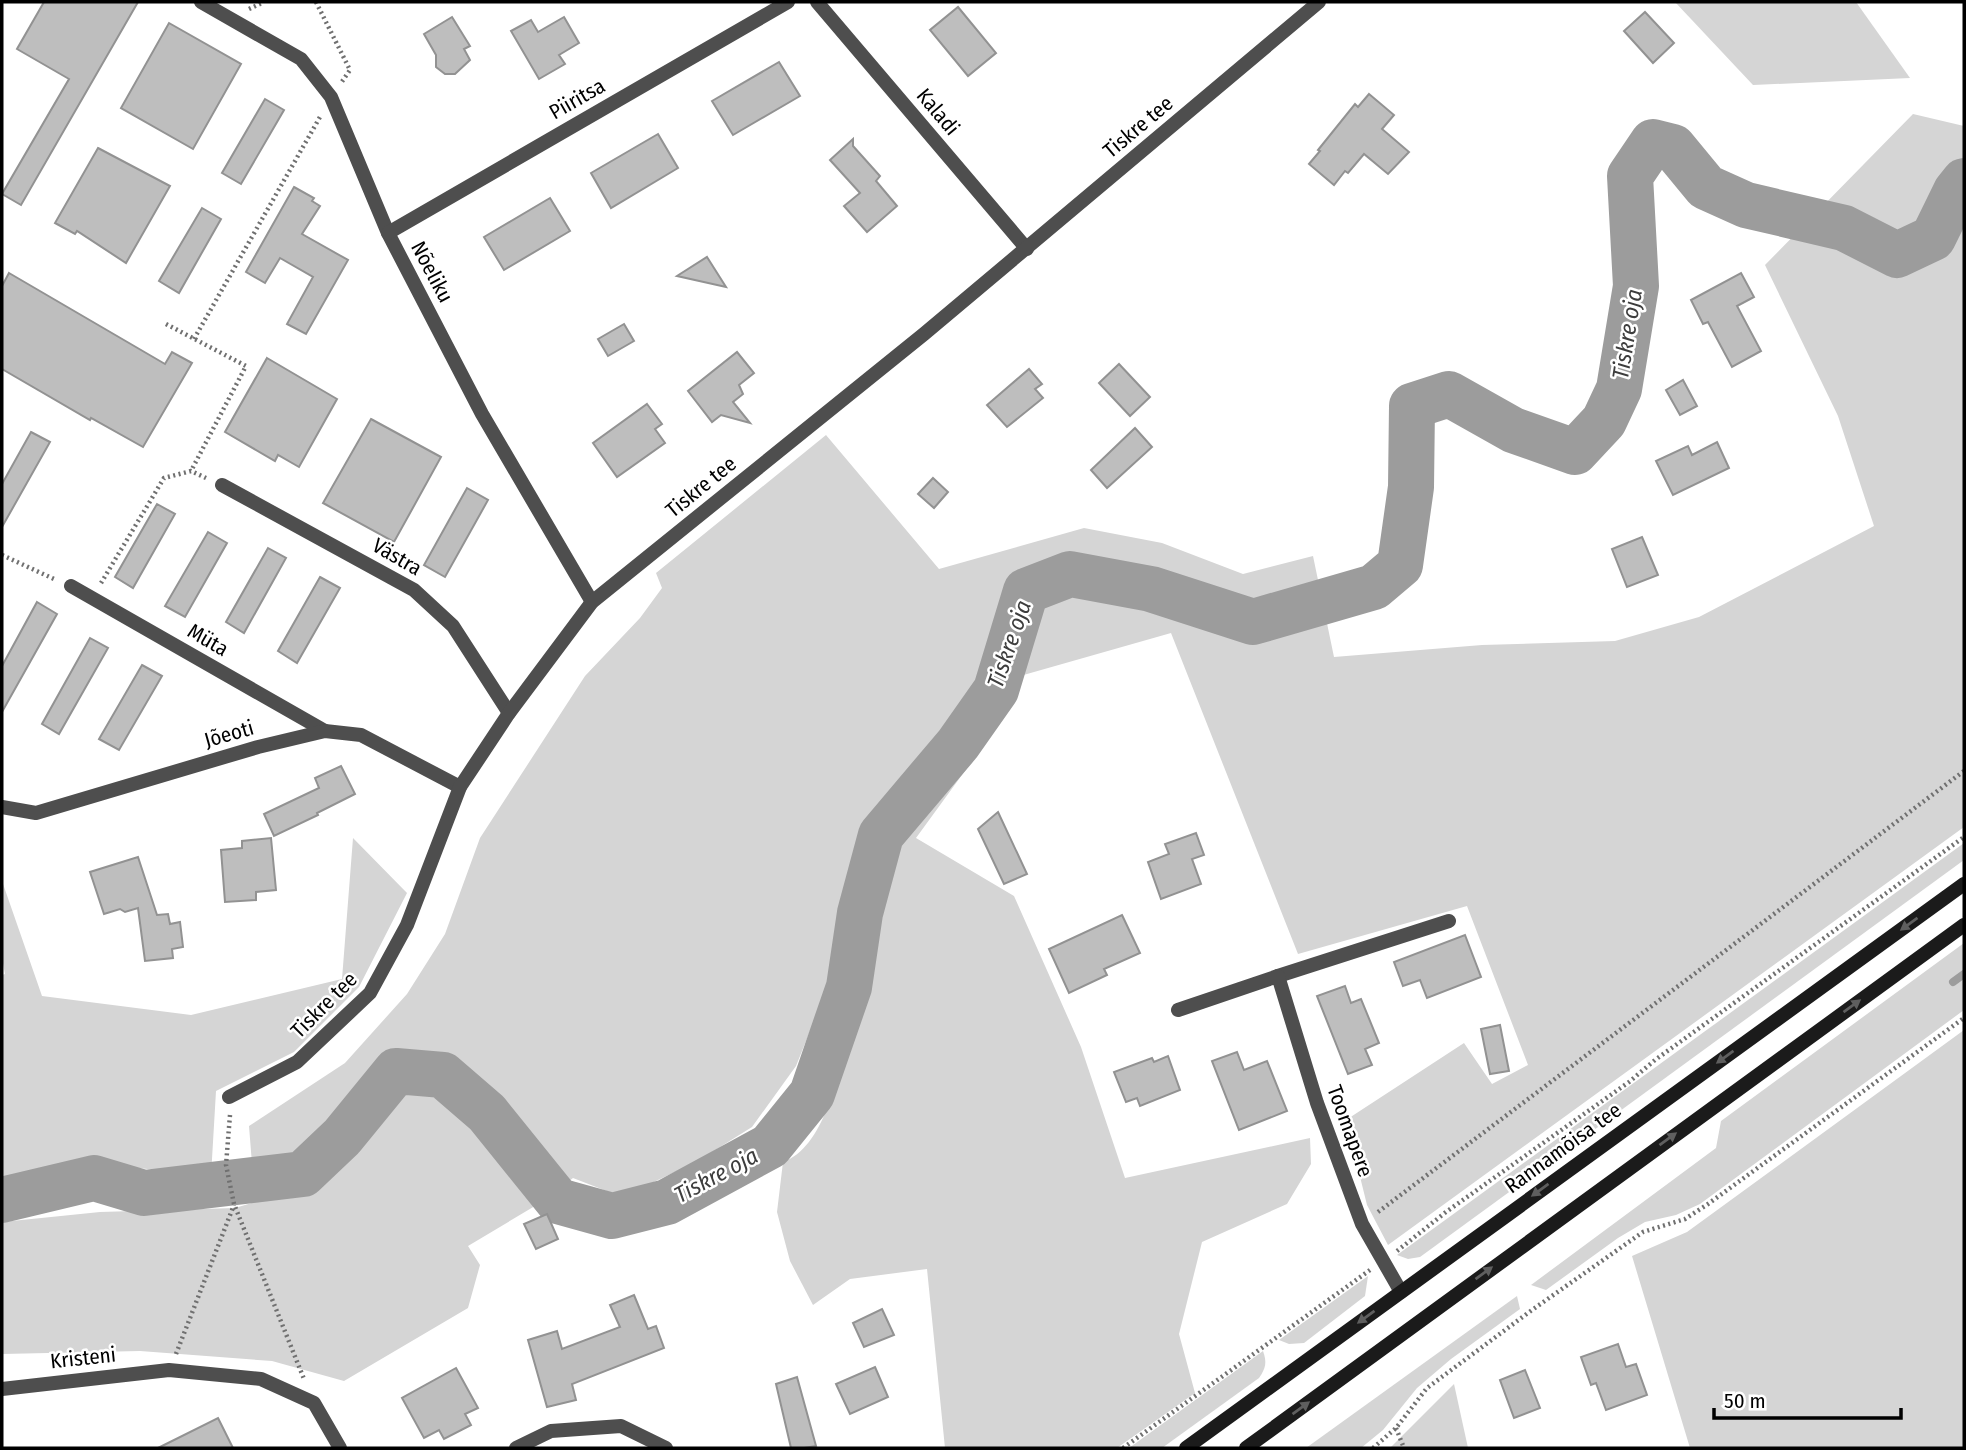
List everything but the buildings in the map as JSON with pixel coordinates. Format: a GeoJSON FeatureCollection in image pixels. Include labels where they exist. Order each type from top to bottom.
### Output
{"type":"FeatureCollection","features":[{"type":"Feature","properties":{"kind":"street","name":"Nõeliku"},"geometry":{"type":"LineString","coordinates":[[201,2],[300,59],[331,97],[388,233],[482,414],[592,602]]}},
{"type":"Feature","properties":{"kind":"street","name":"Piiritsa"},"geometry":{"type":"LineString","coordinates":[[388,233],[788,2]]}},
{"type":"Feature","properties":{"kind":"street","name":"Kaladi"},"geometry":{"type":"LineString","coordinates":[[817,2],[1027,249]]}},
{"type":"Feature","properties":{"kind":"street","name":"Tiskre tee"},"geometry":{"type":"LineString","coordinates":[[229,1097],[297,1062],[370,993],[407,925],[460,787],[509,713],[592,602],[1027,249],[1320,2]]}},
{"type":"Feature","properties":{"kind":"street","name":"Västra"},"geometry":{"type":"LineString","coordinates":[[222,485],[414,590],[453,626],[509,713]]}},
{"type":"Feature","properties":{"kind":"street","name":"Müta"},"geometry":{"type":"LineString","coordinates":[[71,586],[325,731]]}},
{"type":"Feature","properties":{"kind":"street","name":"Jõeoti"},"geometry":{"type":"LineString","coordinates":[[2,807],[36,813],[258,747],[325,731],[361,735],[460,787]]}},
{"type":"Feature","properties":{"kind":"street","name":"Rannamõisa tee"},"geometry":{"type":"LineString","coordinates":[[1186,1448],[1964,884]]}},
{"type":"Feature","properties":{"kind":"street"},"geometry":{"type":"LineString","coordinates":[[1178,1010],[1449,921]]}},
{"type":"Feature","properties":{"kind":"street"},"geometry":{"type":"LineString","coordinates":[[1246,1448],[1964,925]]}},
{"type":"Feature","properties":{"kind":"street","name":"Toomapere"},"geometry":{"type":"LineString","coordinates":[[1278,976],[1317,1104],[1362,1224],[1401,1292]]}},
{"type":"Feature","properties":{"kind":"street"},"geometry":{"type":"LineString","coordinates":[[169,1370],[261,1379],[314,1403],[340,1448]]}},
{"type":"Feature","properties":{"kind":"street","name":"Kristeni"},"geometry":{"type":"LineString","coordinates":[[2,1389],[169,1370]]}},
{"type":"Feature","properties":{"kind":"street"},"geometry":{"type":"LineString","coordinates":[[516,1448],[551,1431],[621,1426],[666,1448]]}},
{"type":"Feature","properties":{"kind":"path"},"geometry":{"type":"LineString","coordinates":[[194,339],[331,97],[350,70],[316,2]]}},
{"type":"Feature","properties":{"kind":"path"},"geometry":{"type":"LineString","coordinates":[[166,324],[246,366],[191,471]]}},
{"type":"Feature","properties":{"kind":"path"},"geometry":{"type":"LineString","coordinates":[[92,598],[164,478],[191,471],[222,485]]}},
{"type":"Feature","properties":{"kind":"path"},"geometry":{"type":"LineString","coordinates":[[2,555],[71,586]]}},
{"type":"Feature","properties":{"kind":"path"},"geometry":{"type":"LineString","coordinates":[[1362,1224],[1964,771]]}},
{"type":"Feature","properties":{"kind":"path"},"geometry":{"type":"LineString","coordinates":[[1123,1448],[1964,837]]}},
{"type":"Feature","properties":{"kind":"path"},"geometry":{"type":"LineString","coordinates":[[1373,1448],[1396,1428],[1427,1388],[1532,1310],[1643,1232],[1685,1219],[1708,1204],[1964,1018]]}},
{"type":"Feature","properties":{"kind":"path"},"geometry":{"type":"LineString","coordinates":[[229,1097],[231,1107],[226,1165],[234,1204],[314,1403]]}},
{"type":"Feature","properties":{"kind":"path"},"geometry":{"type":"LineString","coordinates":[[169,1370],[234,1204]]}},
{"type":"Feature","properties":{"kind":"path"},"geometry":{"type":"LineString","coordinates":[[1396,1428],[1404,1448]]}},
{"type":"Feature","properties":{"kind":"shaded area"},"geometry":{"type":"Polygon","coordinates":[[[1675,2],[1856,2],[1910,78],[1753,85],[1675,2]]]}},
{"type":"Feature","properties":{"kind":"shaded area"},"geometry":{"type":"Polygon","coordinates":[[[1913,114],[1964,126],[1964,827],[1388,1245],[1367,1205],[1346,1120],[1464,1043],[1492,1084],[1528,1065],[1467,906],[1298,954],[1171,633],[1020,676],[1013,705],[916,838],[1014,896],[1081,1047],[1125,1178],[1310,1138],[1311,1164],[1287,1204],[1202,1242],[1179,1334],[1195,1393],[1117,1448],[945,1448],[927,1269],[850,1279],[813,1305],[790,1261],[777,1212],[783,1162],[797,1154],[809,1142],[819,1126],[834,1090],[849,1037],[824,996],[796,1066],[752,1127],[696,1162],[622,1197],[573,1178],[545,1200],[468,1246],[480,1265],[468,1308],[344,1381],[272,1361],[140,1351],[2,1354],[2,1222],[100,1212],[235,1208],[255,1202],[249,1126],[345,1063],[407,994],[445,934],[480,838],[585,676],[640,618],[662,588],[656,573],[826,435],[939,569],[1084,528],[1162,543],[1243,574],[1313,556],[1334,657],[1482,645],[1615,641],[1699,617],[1874,526],[1838,416],[1765,265],[1913,114]]]}},
{"type":"Feature","properties":{"kind":"shaded area"},"geometry":{"type":"Polygon","coordinates":[[[353,838],[407,893],[359,987],[294,1052],[216,1091],[211,1176],[102,1164],[2,1179],[2,975],[5,974],[2,958],[2,881],[42,996],[191,1015],[342,979],[353,838]]]}},
{"type":"Feature","properties":{"kind":"shaded area"},"geometry":{"type":"Polygon","coordinates":[[[1964,843],[1964,860],[1420,1257],[1408,1259],[1397,1255],[1964,843]]]}},
{"type":"Feature","properties":{"kind":"shaded area"},"geometry":{"type":"Polygon","coordinates":[[[1964,943],[1964,1010],[1700,1204],[1676,1215],[1645,1222],[1546,1290],[1531,1285],[1716,1148],[1721,1121],[1964,943]]]}},
{"type":"Feature","properties":{"kind":"shaded area"},"geometry":{"type":"Polygon","coordinates":[[[1964,1030],[1964,1448],[1690,1448],[1632,1256],[1687,1232],[1964,1030]]]}},
{"type":"Feature","properties":{"kind":"shaded area"},"geometry":{"type":"Polygon","coordinates":[[[1368,1276],[1365,1296],[1304,1343],[1289,1344],[1279,1340],[1368,1276]]]}},
{"type":"Feature","properties":{"kind":"shaded area"},"geometry":{"type":"Polygon","coordinates":[[[1517,1296],[1520,1309],[1451,1359],[1417,1388],[1383,1430],[1361,1448],[1306,1448],[1517,1296]]]}},
{"type":"Feature","properties":{"kind":"shaded area"},"geometry":{"type":"Polygon","coordinates":[[[1263,1351],[1265,1365],[1259,1378],[1162,1448],[1129,1448],[1263,1351]]]}},
{"type":"Feature","properties":{"kind":"shaded area"},"geometry":{"type":"Polygon","coordinates":[[[1454,1384],[1468,1448],[1390,1448],[1454,1384]]]}},
{"type":"Feature","properties":{"kind":"waterway","name":"Tiskre oja"},"geometry":{"type":"LineString","coordinates":[[2,1200],[94,1178],[144,1193],[303,1174],[342,1137],[396,1071],[443,1075],[487,1113],[558,1201],[612,1216],[667,1202],[770,1146],[812,1094],[849,987],[860,913],[881,835],[958,744],[996,690],[1026,591],[1070,574],[1151,589],[1253,622],[1374,587],[1400,565],[1411,487],[1412,406],[1449,394],[1513,430],[1575,452],[1604,421],[1619,389],[1636,286],[1630,176],[1653,142],[1673,147],[1706,187],[1746,205],[1844,228],[1897,255],[1933,238],[1956,191],[1964,181]]}},
{"type":"Feature","properties":{"kind":"waterway"},"geometry":{"type":"LineString","coordinates":[[1953,982],[1964,974]]}}]}
